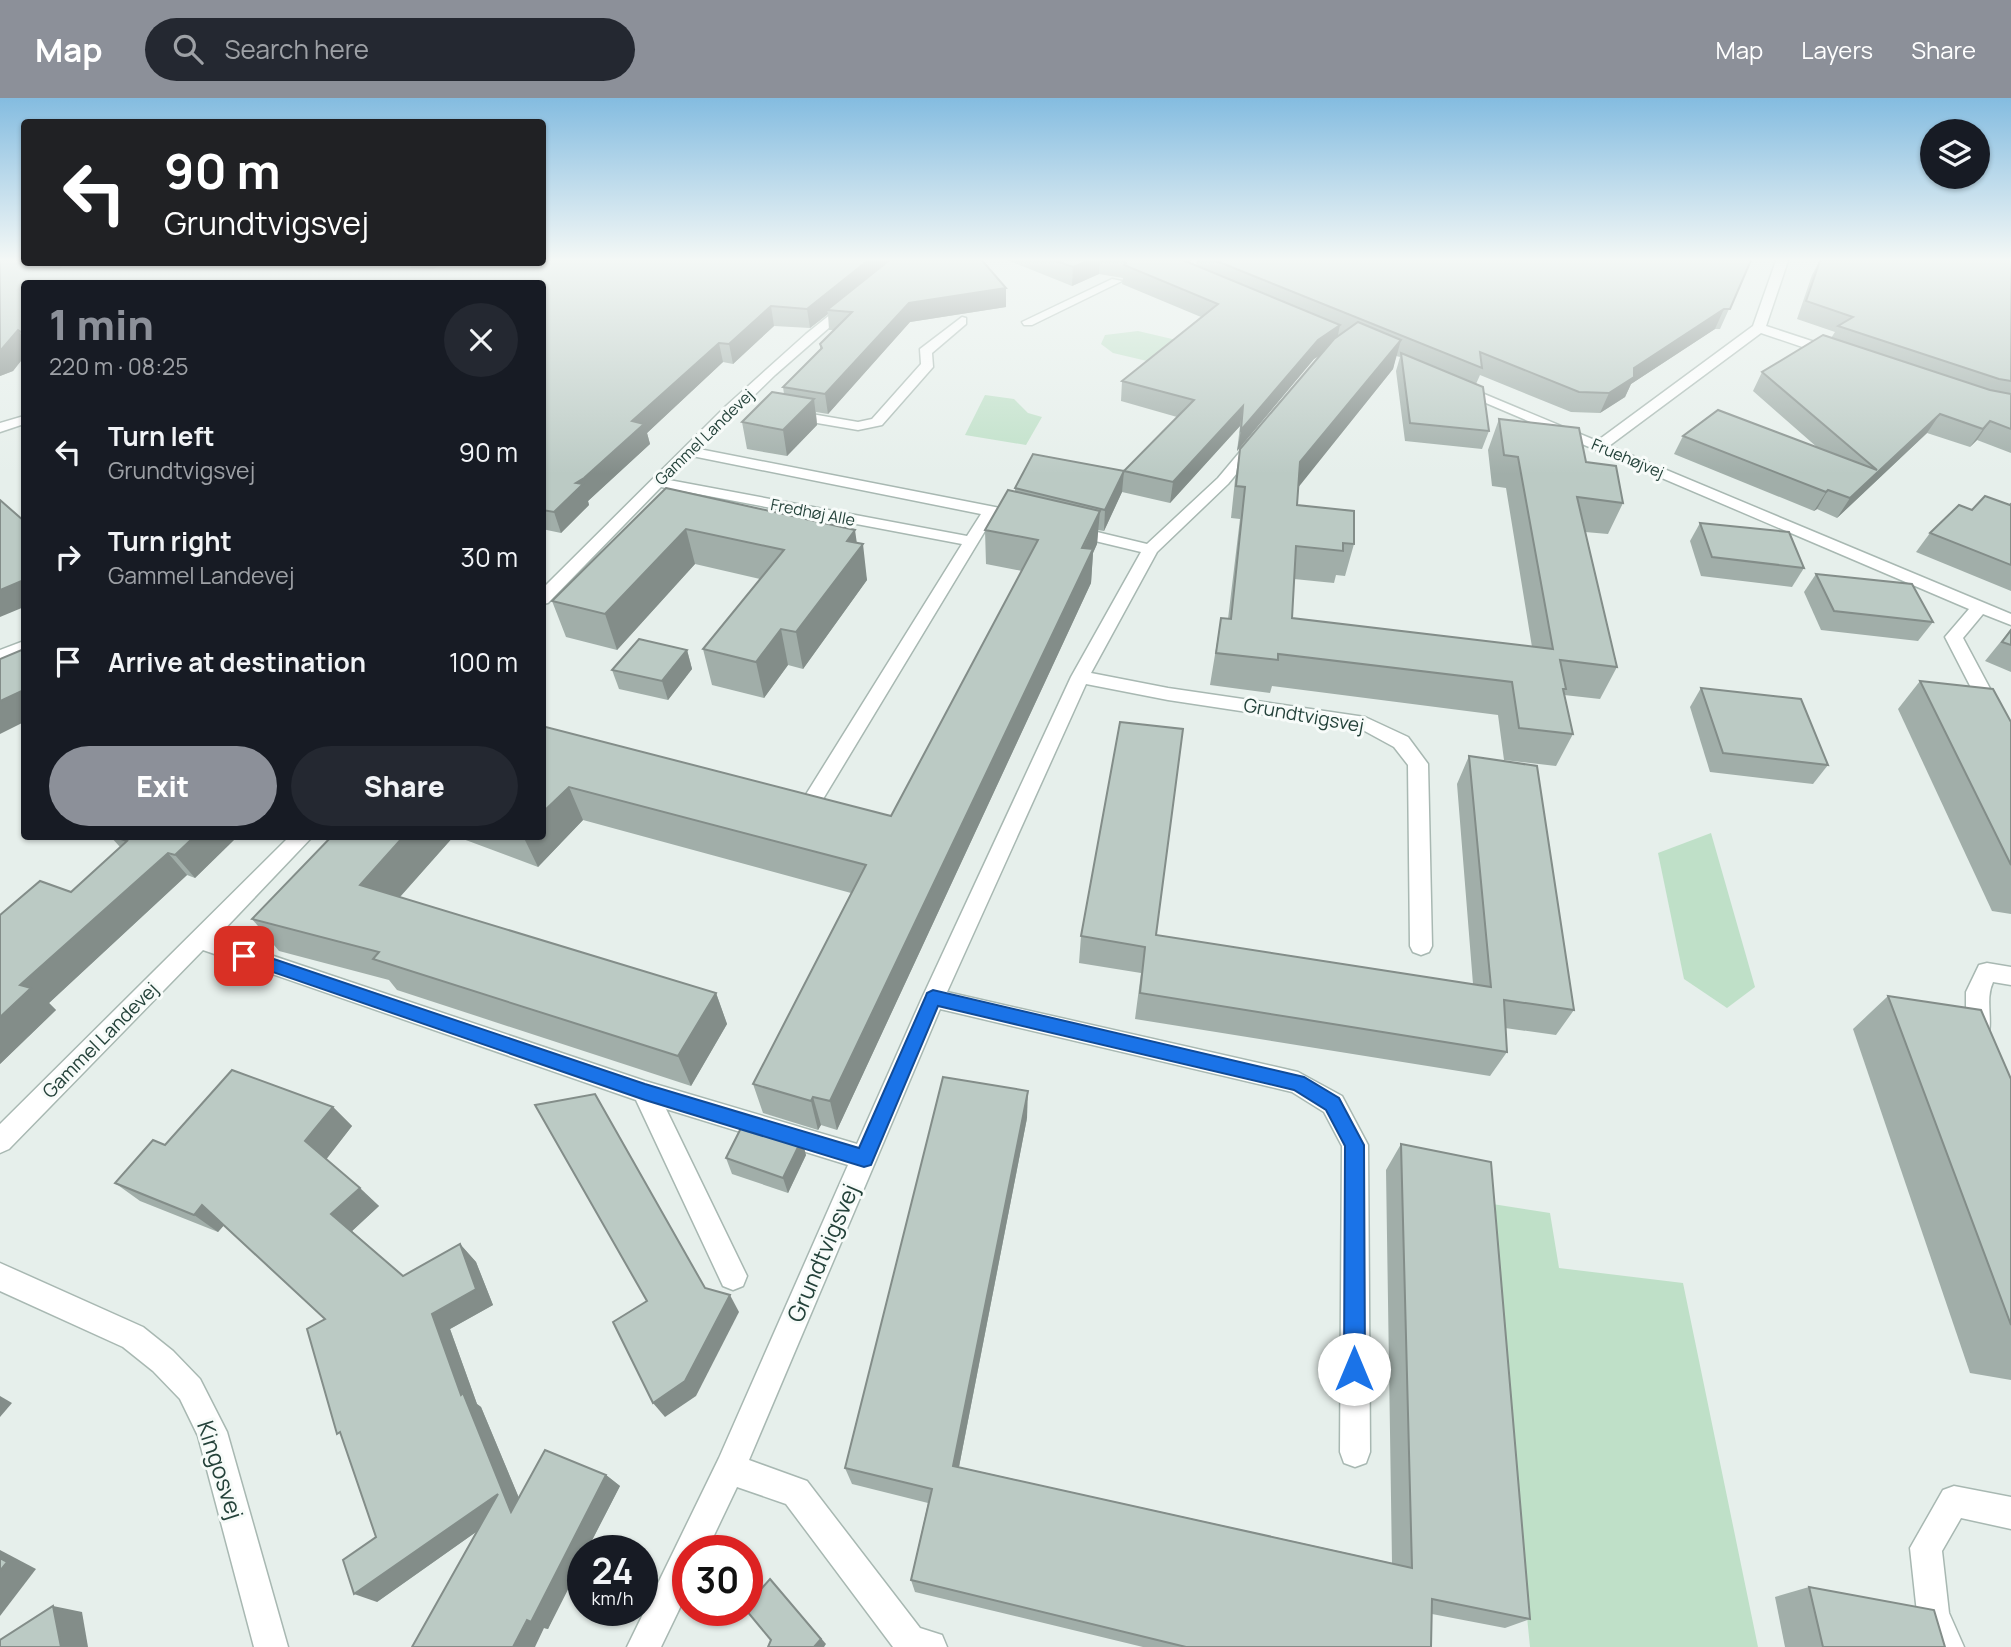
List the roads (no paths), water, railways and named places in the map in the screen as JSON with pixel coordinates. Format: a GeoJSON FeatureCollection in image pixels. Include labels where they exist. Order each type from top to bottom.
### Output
{"type":"FeatureCollection","features":[{"type":"Feature","properties":{"kind":"street","name":"Gammel Landevej"},"geometry":{"type":"LineString","coordinates":[[546,592],[656,482],[817,330]]}},
{"type":"Feature","properties":{"kind":"street"},"geometry":{"type":"LineString","coordinates":[[778,412],[858,426],[877,422],[928,364],[925,352],[951,330]]}},
{"type":"Feature","properties":{"kind":"street"},"geometry":{"type":"LineString","coordinates":[[1600,446],[1756,330]]}},
{"type":"Feature","properties":{"kind":"street"},"geometry":{"type":"LineString","coordinates":[[1766,330],[1852,359]]}},
{"type":"Feature","properties":{"kind":"street","name":"Fruehøjvej"},"geometry":{"type":"LineString","coordinates":[[1446,383],[2011,620]]}},
{"type":"Feature","properties":{"kind":"street"},"geometry":{"type":"LineString","coordinates":[[735,407],[752,407]]}},
{"type":"Feature","properties":{"kind":"street"},"geometry":{"type":"LineString","coordinates":[[0,428],[21,421]]}},
{"type":"Feature","properties":{"kind":"street","name":"Grundtvigsvej"},"geometry":{"type":"LineString","coordinates":[[698,1535],[730,1469],[933,998],[1080,677],[1150,550],[1223,481],[1268,428]]}},
{"type":"Feature","properties":{"kind":"street","name":"Fredhøj Alle"},"geometry":{"type":"LineString","coordinates":[[690,451],[1015,517]]}},
{"type":"Feature","properties":{"kind":"street","name":"Fredhøj Alle"},"geometry":{"type":"LineString","coordinates":[[656,482],[971,541]]}},
{"type":"Feature","properties":{"kind":"street"},"geometry":{"type":"LineString","coordinates":[[770,795],[810,804],[990,511]]}},
{"type":"Feature","properties":{"kind":"street"},"geometry":{"type":"LineString","coordinates":[[1052,526],[1150,550]]}},
{"type":"Feature","properties":{"kind":"street"},"geometry":{"type":"LineString","coordinates":[[1980,607],[1954,637],[2011,746]]}},
{"type":"Feature","properties":{"kind":"street"},"geometry":{"type":"LineString","coordinates":[[0,657],[21,648]]}},
{"type":"Feature","properties":{"kind":"street","name":"Grundtvigsvej"},"geometry":{"type":"LineString","coordinates":[[1080,677],[1168,694],[1365,723],[1401,742],[1418,764],[1421,946]]}},
{"type":"Feature","properties":{"kind":"street","name":"Gammel Landevej"},"geometry":{"type":"LineString","coordinates":[[0,1141],[299,840]]}},
{"type":"Feature","properties":{"kind":"street"},"geometry":{"type":"LineString","coordinates":[[199,940],[645,1092],[864,1158]]}},
{"type":"Feature","properties":{"kind":"street"},"geometry":{"type":"LineString","coordinates":[[1989,1060],[1978,1036],[1977,992],[1987,972],[2011,976]]}},
{"type":"Feature","properties":{"kind":"street"},"geometry":{"type":"LineString","coordinates":[[933,998],[1298,1083],[1333,1104],[1354,1145],[1355,1452]]}},
{"type":"Feature","properties":{"kind":"street"},"geometry":{"type":"LineString","coordinates":[[645,1092],[733,1276]]}},
{"type":"Feature","properties":{"kind":"street","name":"Kingosvej"},"geometry":{"type":"LineString","coordinates":[[0,1277],[133,1337],[163,1361],[190,1389],[212,1432],[271,1647]]}},
{"type":"Feature","properties":{"kind":"street"},"geometry":{"type":"LineString","coordinates":[[730,1469],[796,1492],[910,1642],[930,1647]]}},
{"type":"Feature","properties":{"kind":"street"},"geometry":{"type":"LineString","coordinates":[[1947,1647],[1933,1613],[1926,1548],[1954,1501],[2011,1513]]}},
{"type":"Feature","properties":{"kind":"street"},"geometry":{"type":"LineString","coordinates":[[644,1647],[672,1589]]}}]}
